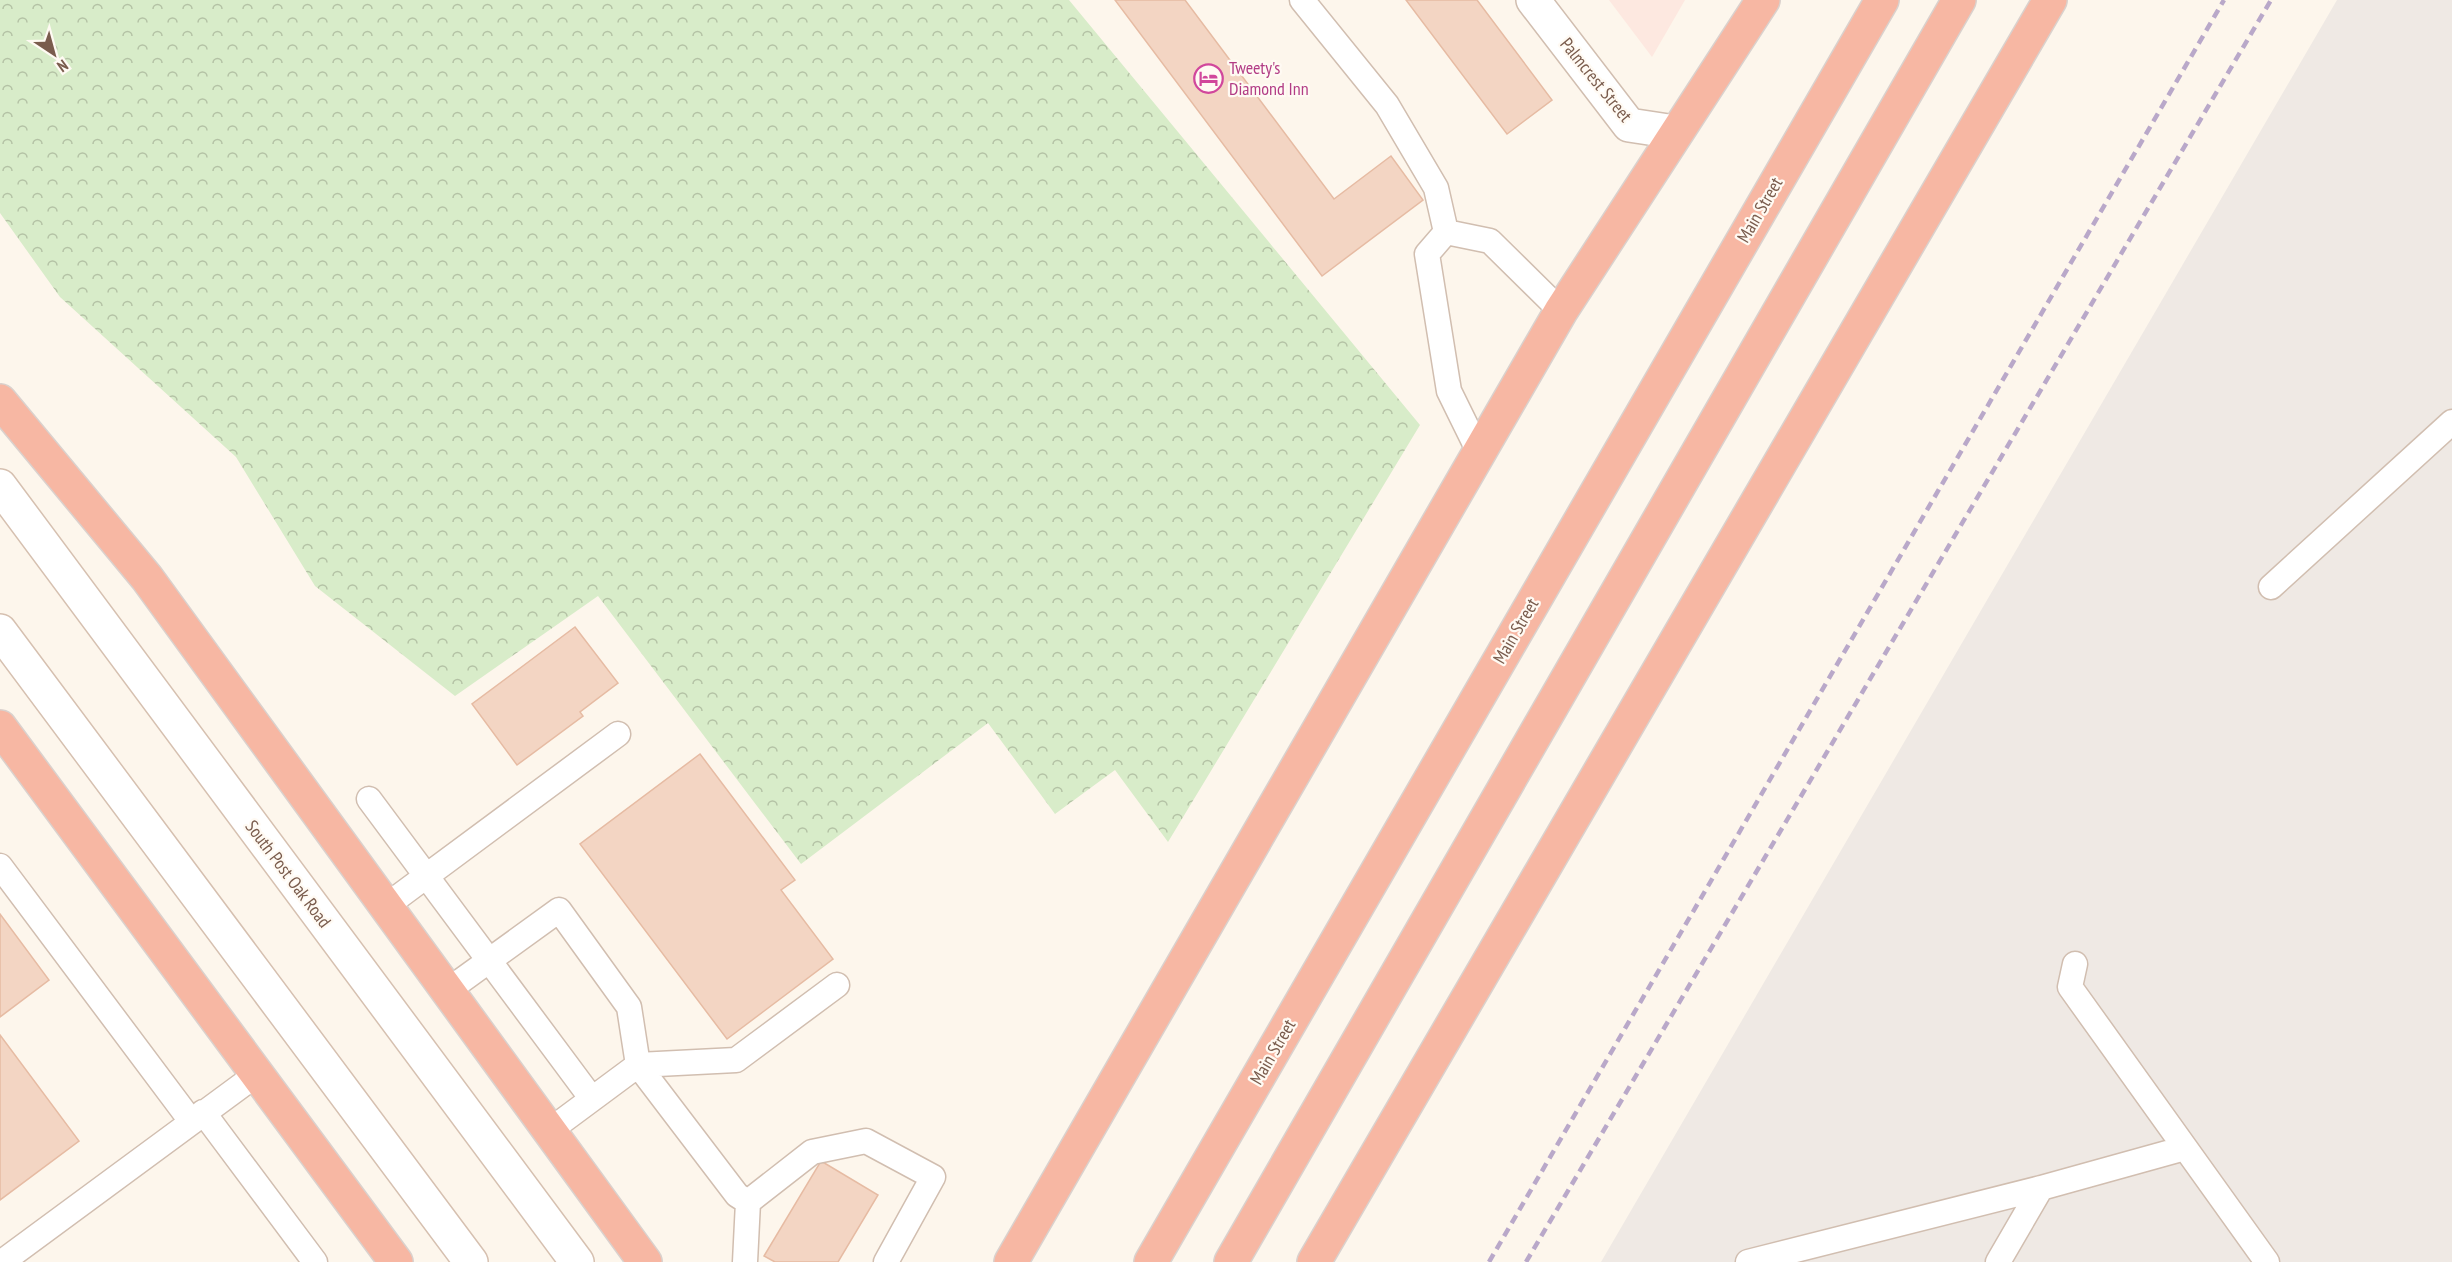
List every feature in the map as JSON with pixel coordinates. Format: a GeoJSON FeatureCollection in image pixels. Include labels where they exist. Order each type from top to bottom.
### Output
{"type":"FeatureCollection","features":[{"type":"Feature","properties":{"kind":"highway"},"geometry":{"type":"LineString","coordinates":[[1011,1262],[1561,311],[1764,0]]}},
{"type":"Feature","properties":{"kind":"highway","name":"Main Street"},"geometry":{"type":"LineString","coordinates":[[1151,1262],[1882,0]]}},
{"type":"Feature","properties":{"kind":"highway"},"geometry":{"type":"LineString","coordinates":[[1231,1262],[1959,0]]}},
{"type":"Feature","properties":{"kind":"highway"},"geometry":{"type":"LineString","coordinates":[[1314,1262],[2050,0]]}},
{"type":"Feature","properties":{"kind":"highway"},"geometry":{"type":"LineString","coordinates":[[0,401],[147,578],[645,1262]]}},
{"type":"Feature","properties":{"kind":"highway"},"geometry":{"type":"LineString","coordinates":[[0,727],[396,1262]]}},
{"type":"Feature","properties":{"kind":"main road","name":"Palmcrest Street"},"geometry":{"type":"LineString","coordinates":[[1533,0],[1629,125],[1676,132]]}},
{"type":"Feature","properties":{"kind":"main road","name":"South Post Oak Road"},"geometry":{"type":"LineString","coordinates":[[0,486],[577,1262]]}},
{"type":"Feature","properties":{"kind":"main road"},"geometry":{"type":"LineString","coordinates":[[0,631],[471,1262]]}},
{"type":"Feature","properties":{"kind":"lane"},"geometry":{"type":"LineString","coordinates":[[1302,0],[1387,105],[1436,188],[1446,232]]}},
{"type":"Feature","properties":{"kind":"lane"},"geometry":{"type":"LineString","coordinates":[[1446,232],[1490,241],[1561,311]]}},
{"type":"Feature","properties":{"kind":"lane"},"geometry":{"type":"LineString","coordinates":[[1446,232],[1427,254],[1449,391],[1479,452]]}},
{"type":"Feature","properties":{"kind":"lane"},"geometry":{"type":"LineString","coordinates":[[2271,587],[2452,422]]}},
{"type":"Feature","properties":{"kind":"lane"},"geometry":{"type":"LineString","coordinates":[[386,906],[618,734]]}},
{"type":"Feature","properties":{"kind":"lane"},"geometry":{"type":"LineString","coordinates":[[369,799],[592,1099]]}},
{"type":"Feature","properties":{"kind":"lane"},"geometry":{"type":"LineString","coordinates":[[0,866],[197,1117],[315,1262]]}},
{"type":"Feature","properties":{"kind":"lane"},"geometry":{"type":"LineString","coordinates":[[447,990],[558,910],[629,1007],[638,1065],[737,1195],[748,1202]]}},
{"type":"Feature","properties":{"kind":"lane"},"geometry":{"type":"LineString","coordinates":[[2075,964],[2070,987],[2267,1262]]}},
{"type":"Feature","properties":{"kind":"lane"},"geometry":{"type":"LineString","coordinates":[[549,1131],[638,1065],[736,1060],[837,985]]}},
{"type":"Feature","properties":{"kind":"lane"},"geometry":{"type":"LineString","coordinates":[[2,1262],[257,1074]]}},
{"type":"Feature","properties":{"kind":"lane"},"geometry":{"type":"LineString","coordinates":[[745,1262],[748,1202],[812,1152],[866,1141],[933,1177],[895,1259]]}},
{"type":"Feature","properties":{"kind":"lane"},"geometry":{"type":"LineString","coordinates":[[1748,1262],[2041,1188],[2186,1148]]}},
{"type":"Feature","properties":{"kind":"lane"},"geometry":{"type":"LineString","coordinates":[[1998,1262],[2041,1188]]}},
{"type":"Feature","properties":{"kind":"shaded area"},"geometry":{"type":"Polygon","coordinates":[[[1609,0],[1685,0],[1652,57],[1609,0]]]}},
{"type":"Feature","properties":{"kind":"shaded area"},"geometry":{"type":"Polygon","coordinates":[[[2337,0],[2452,0],[2452,1262],[1601,1262],[2337,0]]]}},
{"type":"Feature","properties":{"kind":"green space"},"geometry":{"type":"Polygon","coordinates":[[[0,0],[1069,0],[1420,425],[1168,842],[1115,770],[1055,814],[988,723],[801,864],[598,596],[455,696],[315,586],[236,457],[60,297],[0,213],[0,0]]]}},
{"type":"Feature","properties":{"kind":"building","name":"Tweety's Diamond Inn"},"geometry":{"type":"Polygon","coordinates":[[[1115,0],[1185,0],[1334,199],[1391,156],[1423,200],[1322,276],[1115,0]]]}},
{"type":"Feature","properties":{"kind":"building"},"geometry":{"type":"Polygon","coordinates":[[[1406,0],[1477,0],[1552,100],[1507,134],[1406,0]]]}},
{"type":"Feature","properties":{"kind":"building"},"geometry":{"type":"Polygon","coordinates":[[[575,627],[618,683],[580,712],[583,716],[517,765],[472,704],[575,627]]]}},
{"type":"Feature","properties":{"kind":"building"},"geometry":{"type":"Polygon","coordinates":[[[700,754],[795,880],[781,890],[833,959],[727,1039],[580,844],[700,754]]]}},
{"type":"Feature","properties":{"kind":"building"},"geometry":{"type":"Polygon","coordinates":[[[0,914],[49,980],[0,1017],[0,914]]]}},
{"type":"Feature","properties":{"kind":"building"},"geometry":{"type":"Polygon","coordinates":[[[0,1035],[79,1141],[0,1200],[0,1035]]]}},
{"type":"Feature","properties":{"kind":"building"},"geometry":{"type":"Polygon","coordinates":[[[821,1161],[878,1195],[838,1262],[775,1262],[764,1256],[821,1161]]]}},
{"type":"Feature","properties":{"kind":"railway"},"geometry":{"type":"LineString","coordinates":[[1489,1262],[2224,0]]}},
{"type":"Feature","properties":{"kind":"railway"},"geometry":{"type":"LineString","coordinates":[[1526,1262],[2271,0]]}},
{"type":"Feature","properties":{"kind":"place","name":"Tweety's Diamond Inn"},"geometry":{"type":"Point","coordinates":[1208,78]}}]}
